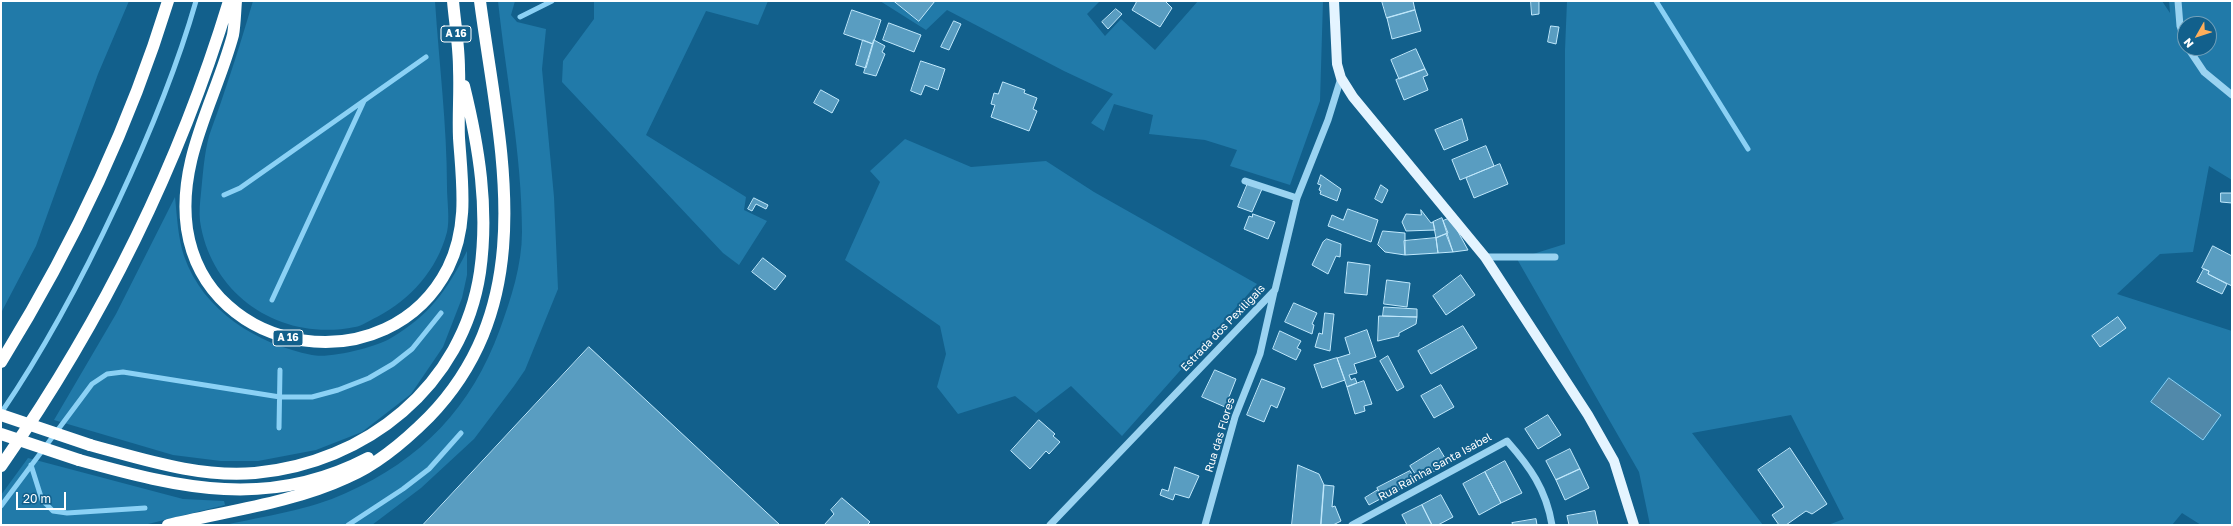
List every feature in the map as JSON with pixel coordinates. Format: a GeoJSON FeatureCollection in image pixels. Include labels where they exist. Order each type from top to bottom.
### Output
{"type":"FeatureCollection","features":[{"type":"Feature","properties":{"kind":"highway"},"geometry":{"type":"LineString","coordinates":[[1,362],[43,291],[93,193],[143,74],[168,1]]}},
{"type":"Feature","properties":{"kind":"highway"},"geometry":{"type":"LineString","coordinates":[[1,466],[43,405],[80,346],[143,224],[196,95],[228,1]]}},
{"type":"Feature","properties":{"kind":"highway","name":"A 16"},"geometry":{"type":"LineString","coordinates":[[236,1],[233,34],[200,129],[190,168],[186,198],[187,230],[190,244],[201,270],[220,296],[246,319],[286,337],[303,341],[331,343],[366,338],[393,326],[410,314],[432,292],[441,280],[454,253],[462,216],[464,184],[459,136],[459,67],[453,1]]}},
{"type":"Feature","properties":{"kind":"highway","name":"A 16"},"geometry":{"type":"LineString","coordinates":[[168,525],[323,487],[362,470],[419,427],[458,382],[476,352],[490,320],[499,285],[506,218],[504,183],[480,1]]}},
{"type":"Feature","properties":{"kind":"highway","name":"A 16"},"geometry":{"type":"LineString","coordinates":[[1,415],[90,445],[149,462],[201,471],[239,473],[266,471],[305,464],[332,455],[358,443],[392,420],[424,392],[444,365],[458,340],[471,308],[480,273],[484,208],[481,171],[477,137],[459,67]]}},
{"type":"Feature","properties":{"kind":"highway","name":"A 16"},"geometry":{"type":"LineString","coordinates":[[1,434],[79,460],[167,483],[217,489],[244,490],[269,488],[318,478],[391,448]]}},
{"type":"Feature","properties":{"kind":"main road"},"geometry":{"type":"LineString","coordinates":[[1334,1],[1337,64],[1341,78],[1353,97],[1484,257],[1588,415],[1614,461],[1634,525]]}},
{"type":"Feature","properties":{"kind":"street"},"geometry":{"type":"LineString","coordinates":[[2178,1],[2179,16]]}},
{"type":"Feature","properties":{"kind":"street"},"geometry":{"type":"LineString","coordinates":[[2193,56],[2204,72],[2232,95]]}},
{"type":"Feature","properties":{"kind":"street","name":"Estrada dos Pexiligais"},"geometry":{"type":"LineString","coordinates":[[1050,525],[1275,290],[1297,198],[1328,120],[1341,78]]}},
{"type":"Feature","properties":{"kind":"street"},"geometry":{"type":"LineString","coordinates":[[1245,181],[1297,198]]}},
{"type":"Feature","properties":{"kind":"street"},"geometry":{"type":"LineString","coordinates":[[1484,257],[1555,257]]}},
{"type":"Feature","properties":{"kind":"street","name":"Rua das Flores"},"geometry":{"type":"LineString","coordinates":[[1205,525],[1235,417],[1260,354],[1275,290]]}},
{"type":"Feature","properties":{"kind":"street","name":"Rua Rainha Santa Isabel"},"geometry":{"type":"LineString","coordinates":[[1352,525],[1507,440],[1528,464],[1541,487],[1552,525]]}},
{"type":"Feature","properties":{"kind":"shaded area"},"geometry":{"type":"Polygon","coordinates":[[[1,1],[129,1],[98,74],[36,246],[1,313],[1,1]]]}},
{"type":"Feature","properties":{"kind":"shaded area"},"geometry":{"type":"Polygon","coordinates":[[[253,1],[435,1],[446,140],[447,232],[437,259],[421,282],[389,310],[358,326],[328,330],[301,327],[276,320],[254,308],[234,291],[218,271],[207,248],[200,221],[200,200],[206,150],[209,136],[253,1]]]}},
{"type":"Feature","properties":{"kind":"shaded area"},"geometry":{"type":"Polygon","coordinates":[[[498,1],[515,1],[511,15],[517,22],[546,29],[542,69],[554,197],[558,289],[525,370],[474,439],[421,488],[372,525],[225,525],[317,504],[346,493],[373,480],[398,464],[441,428],[475,383],[488,357],[504,318],[515,282],[522,244],[517,145],[498,1]]]}},
{"type":"Feature","properties":{"kind":"shaded area"},"geometry":{"type":"Polygon","coordinates":[[[594,1],[768,1],[758,25],[706,11],[646,135],[746,197],[744,210],[767,221],[739,265],[723,253],[562,82],[563,61],[594,19],[594,1]]]}},
{"type":"Feature","properties":{"kind":"shaded area"},"geometry":{"type":"Polygon","coordinates":[[[880,1],[1100,1],[1087,14],[1105,36],[1121,19],[1155,50],[1198,1],[1323,1],[1320,101],[1290,185],[1230,166],[1237,150],[1205,140],[1149,134],[1153,115],[1114,104],[1104,131],[1091,123],[1113,94],[1064,71],[947,10],[926,30],[880,1]]]}},
{"type":"Feature","properties":{"kind":"shaded area"},"geometry":{"type":"Polygon","coordinates":[[[1567,1],[2162,1],[2170,13],[2169,1],[2232,1],[2232,180],[2209,166],[2193,252],[2160,254],[2117,294],[2232,331],[2232,525],[2201,525],[2182,513],[2172,525],[1828,525],[1844,519],[1791,415],[1692,433],[1763,525],[1650,525],[1639,472],[1517,259],[1565,244],[1565,50],[1567,1]]]}},
{"type":"Feature","properties":{"kind":"shaded area"},"geometry":{"type":"Polygon","coordinates":[[[905,139],[971,167],[1046,161],[1094,192],[1257,284],[1122,436],[1071,386],[1036,413],[1015,396],[958,414],[937,387],[946,354],[940,326],[845,260],[880,182],[870,171],[905,139]]]}},
{"type":"Feature","properties":{"kind":"shaded area"},"geometry":{"type":"Polygon","coordinates":[[[175,197],[179,234],[184,256],[193,276],[204,293],[218,309],[234,322],[252,333],[271,343],[312,355],[320,356],[341,354],[375,345],[391,338],[405,329],[427,311],[444,290],[467,251],[467,275],[462,298],[443,347],[411,394],[362,432],[316,450],[258,461],[221,461],[173,455],[54,420],[116,314],[175,197]]]}},
{"type":"Feature","properties":{"kind":"shaded area"},"geometry":{"type":"Polygon","coordinates":[[[2169,378],[2221,415],[2203,440],[2151,402],[2169,378]]]}},
{"type":"Feature","properties":{"kind":"shaded area"},"geometry":{"type":"Polygon","coordinates":[[[28,458],[183,499],[224,501],[225,505],[144,525],[1,525],[1,495],[28,458]]]}},
{"type":"Feature","properties":{"kind":"building"},"geometry":{"type":"Polygon","coordinates":[[[894,1],[935,1],[919,21],[894,1]]]}},
{"type":"Feature","properties":{"kind":"building"},"geometry":{"type":"Polygon","coordinates":[[[1135,1],[1165,1],[1172,8],[1160,27],[1132,10],[1136,3],[1135,1]]]}},
{"type":"Feature","properties":{"kind":"building"},"geometry":{"type":"Polygon","coordinates":[[[1382,1],[1413,1],[1415,10],[1387,18],[1382,1]]]}},
{"type":"Feature","properties":{"kind":"building"},"geometry":{"type":"Polygon","coordinates":[[[1531,1],[1539,1],[1539,14],[1532,15],[1531,1]]]}},
{"type":"Feature","properties":{"kind":"building"},"geometry":{"type":"Polygon","coordinates":[[[1116,9],[1122,14],[1108,29],[1102,22],[1116,9]]]}},
{"type":"Feature","properties":{"kind":"building"},"geometry":{"type":"Polygon","coordinates":[[[852,10],[881,20],[873,44],[844,34],[852,10]]]}},
{"type":"Feature","properties":{"kind":"building"},"geometry":{"type":"Polygon","coordinates":[[[1415,10],[1421,31],[1392,39],[1387,18],[1415,10]]]}},
{"type":"Feature","properties":{"kind":"building"},"geometry":{"type":"Polygon","coordinates":[[[954,21],[961,24],[949,50],[941,47],[954,21]]]}},
{"type":"Feature","properties":{"kind":"building"},"geometry":{"type":"Polygon","coordinates":[[[889,23],[921,35],[914,52],[883,40],[889,23]]]}},
{"type":"Feature","properties":{"kind":"building"},"geometry":{"type":"Polygon","coordinates":[[[1551,26],[1559,27],[1556,44],[1548,42],[1551,26]]]}},
{"type":"Feature","properties":{"kind":"building"},"geometry":{"type":"Polygon","coordinates":[[[863,40],[873,44],[866,68],[856,65],[863,40]]]}},
{"type":"Feature","properties":{"kind":"building"},"geometry":{"type":"Polygon","coordinates":[[[874,40],[885,46],[882,52],[885,54],[876,76],[864,73],[874,40]]]}},
{"type":"Feature","properties":{"kind":"building"},"geometry":{"type":"Polygon","coordinates":[[[1416,49],[1425,69],[1399,79],[1391,60],[1416,49]]]}},
{"type":"Feature","properties":{"kind":"building"},"geometry":{"type":"Polygon","coordinates":[[[921,61],[945,69],[938,90],[925,85],[921,95],[911,91],[921,61]]]}},
{"type":"Feature","properties":{"kind":"building"},"geometry":{"type":"Polygon","coordinates":[[[1425,69],[1428,75],[1423,77],[1428,90],[1404,100],[1396,80],[1425,69]]]}},
{"type":"Feature","properties":{"kind":"building"},"geometry":{"type":"Polygon","coordinates":[[[1003,82],[1025,90],[1024,93],[1037,98],[1033,109],[1037,111],[1029,131],[991,117],[995,105],[991,104],[994,93],[998,94],[1003,82]]]}},
{"type":"Feature","properties":{"kind":"building"},"geometry":{"type":"Polygon","coordinates":[[[821,90],[839,100],[832,113],[814,103],[821,90]]]}},
{"type":"Feature","properties":{"kind":"building"},"geometry":{"type":"Polygon","coordinates":[[[1462,119],[1468,140],[1444,150],[1435,130],[1462,119]]]}},
{"type":"Feature","properties":{"kind":"building"},"geometry":{"type":"Polygon","coordinates":[[[1486,146],[1494,166],[1460,180],[1452,160],[1486,146]]]}},
{"type":"Feature","properties":{"kind":"building"},"geometry":{"type":"Polygon","coordinates":[[[1500,164],[1508,184],[1474,198],[1466,178],[1500,164]]]}},
{"type":"Feature","properties":{"kind":"building"},"geometry":{"type":"Polygon","coordinates":[[[1321,175],[1341,189],[1337,201],[1320,194],[1321,191],[1319,190],[1321,185],[1318,184],[1321,175]]]}},
{"type":"Feature","properties":{"kind":"building"},"geometry":{"type":"Polygon","coordinates":[[[1248,183],[1262,189],[1252,212],[1238,207],[1248,183]]]}},
{"type":"Feature","properties":{"kind":"building"},"geometry":{"type":"Polygon","coordinates":[[[1381,185],[1388,190],[1382,203],[1375,199],[1381,185]]]}},
{"type":"Feature","properties":{"kind":"building"},"geometry":{"type":"Polygon","coordinates":[[[2221,193],[2232,193],[2232,203],[2221,202],[2221,193]]]}},
{"type":"Feature","properties":{"kind":"building"},"geometry":{"type":"Polygon","coordinates":[[[754,198],[768,205],[766,209],[756,204],[752,211],[748,209],[754,198]]]}},
{"type":"Feature","properties":{"kind":"building"},"geometry":{"type":"Polygon","coordinates":[[[1348,209],[1378,220],[1371,242],[1328,226],[1332,215],[1343,220],[1348,209]]]}},
{"type":"Feature","properties":{"kind":"building"},"geometry":{"type":"Polygon","coordinates":[[[1421,210],[1431,223],[1433,222],[1435,230],[1406,231],[1402,222],[1406,214],[1421,215],[1421,210]]]}},
{"type":"Feature","properties":{"kind":"building"},"geometry":{"type":"Polygon","coordinates":[[[1253,214],[1275,222],[1268,239],[1244,229],[1249,216],[1252,217],[1253,214]]]}},
{"type":"Feature","properties":{"kind":"building"},"geometry":{"type":"Polygon","coordinates":[[[1442,218],[1448,233],[1436,238],[1433,222],[1442,218]]]}},
{"type":"Feature","properties":{"kind":"building"},"geometry":{"type":"Polygon","coordinates":[[[1448,219],[1456,228],[1468,250],[1453,252],[1443,221],[1448,219]]]}},
{"type":"Feature","properties":{"kind":"building"},"geometry":{"type":"Polygon","coordinates":[[[1383,231],[1405,233],[1405,255],[1385,252],[1378,245],[1383,231]]]}},
{"type":"Feature","properties":{"kind":"building"},"geometry":{"type":"Polygon","coordinates":[[[1446,234],[1453,252],[1438,253],[1436,238],[1446,234]]]}},
{"type":"Feature","properties":{"kind":"building"},"geometry":{"type":"Polygon","coordinates":[[[1436,238],[1438,253],[1405,255],[1404,241],[1436,238]]]}},
{"type":"Feature","properties":{"kind":"building"},"geometry":{"type":"Polygon","coordinates":[[[1327,239],[1341,244],[1340,257],[1336,256],[1328,274],[1312,265],[1323,242],[1327,239]]]}},
{"type":"Feature","properties":{"kind":"building"},"geometry":{"type":"Polygon","coordinates":[[[2213,246],[2232,256],[2232,286],[2208,274],[2209,271],[2202,268],[2213,246]]]}},
{"type":"Feature","properties":{"kind":"building"},"geometry":{"type":"Polygon","coordinates":[[[763,258],[786,276],[775,290],[752,272],[763,258]]]}},
{"type":"Feature","properties":{"kind":"building"},"geometry":{"type":"Polygon","coordinates":[[[1348,262],[1370,265],[1367,295],[1345,293],[1348,262]]]}},
{"type":"Feature","properties":{"kind":"building"},"geometry":{"type":"Polygon","coordinates":[[[2204,269],[2209,271],[2208,274],[2227,284],[2222,294],[2197,282],[2204,269]]]}},
{"type":"Feature","properties":{"kind":"building"},"geometry":{"type":"Polygon","coordinates":[[[1461,275],[1475,295],[1446,315],[1433,296],[1461,275]]]}},
{"type":"Feature","properties":{"kind":"building"},"geometry":{"type":"Polygon","coordinates":[[[1387,280],[1410,283],[1407,307],[1384,304],[1387,280]]]}},
{"type":"Feature","properties":{"kind":"building"},"geometry":{"type":"Polygon","coordinates":[[[1294,303],[1317,313],[1312,324],[1314,325],[1312,334],[1285,322],[1294,303]]]}},
{"type":"Feature","properties":{"kind":"building"},"geometry":{"type":"Polygon","coordinates":[[[1384,307],[1417,309],[1417,317],[1383,316],[1384,307]]]}},
{"type":"Feature","properties":{"kind":"building"},"geometry":{"type":"Polygon","coordinates":[[[1325,313],[1334,314],[1330,351],[1315,347],[1319,333],[1322,334],[1325,313]]]}},
{"type":"Feature","properties":{"kind":"building"},"geometry":{"type":"Polygon","coordinates":[[[1379,316],[1417,317],[1416,324],[1399,333],[1399,336],[1378,341],[1379,316]]]}},
{"type":"Feature","properties":{"kind":"building"},"geometry":{"type":"Polygon","coordinates":[[[2118,317],[2126,328],[2100,347],[2092,336],[2118,317]]]}},
{"type":"Feature","properties":{"kind":"building"},"geometry":{"type":"Polygon","coordinates":[[[1463,326],[1477,348],[1431,374],[1418,351],[1463,326]]]}},
{"type":"Feature","properties":{"kind":"building"},"geometry":{"type":"Polygon","coordinates":[[[1367,330],[1376,357],[1354,364],[1357,373],[1349,375],[1351,380],[1355,378],[1357,383],[1347,387],[1337,358],[1350,354],[1345,338],[1367,330]]]}},
{"type":"Feature","properties":{"kind":"building"},"geometry":{"type":"Polygon","coordinates":[[[1280,331],[1301,341],[1297,348],[1301,350],[1296,360],[1273,349],[1280,331]]]}},
{"type":"Feature","properties":{"kind":"building"},"geometry":{"type":"Polygon","coordinates":[[[589,347],[780,525],[423,525],[589,347]]]}},
{"type":"Feature","properties":{"kind":"building"},"geometry":{"type":"Polygon","coordinates":[[[1388,356],[1404,387],[1397,391],[1380,361],[1388,356]]]}},
{"type":"Feature","properties":{"kind":"building"},"geometry":{"type":"Polygon","coordinates":[[[1337,358],[1345,380],[1322,388],[1314,365],[1337,358]]]}},
{"type":"Feature","properties":{"kind":"building"},"geometry":{"type":"Polygon","coordinates":[[[1215,370],[1236,379],[1225,407],[1202,397],[1215,370]]]}},
{"type":"Feature","properties":{"kind":"building"},"geometry":{"type":"Polygon","coordinates":[[[1262,379],[1285,388],[1277,408],[1271,405],[1264,422],[1247,415],[1262,379]]]}},
{"type":"Feature","properties":{"kind":"building"},"geometry":{"type":"Polygon","coordinates":[[[1364,381],[1372,404],[1364,406],[1365,411],[1355,414],[1347,387],[1364,381]]]}},
{"type":"Feature","properties":{"kind":"building"},"geometry":{"type":"Polygon","coordinates":[[[1441,385],[1454,407],[1434,418],[1421,396],[1441,385]]]}},
{"type":"Feature","properties":{"kind":"building"},"geometry":{"type":"Polygon","coordinates":[[[1548,415],[1561,435],[1538,449],[1525,429],[1548,415]]]}},
{"type":"Feature","properties":{"kind":"building"},"geometry":{"type":"Polygon","coordinates":[[[1039,420],[1055,434],[1053,436],[1060,442],[1049,454],[1046,451],[1030,469],[1011,451],[1039,420]]]}},
{"type":"Feature","properties":{"kind":"building"},"geometry":{"type":"Polygon","coordinates":[[[1439,448],[1448,463],[1419,480],[1410,466],[1439,448]]]}},
{"type":"Feature","properties":{"kind":"building"},"geometry":{"type":"Polygon","coordinates":[[[1790,448],[1827,504],[1812,514],[1806,511],[1786,525],[1779,525],[1772,515],[1784,507],[1758,470],[1790,448]]]}},
{"type":"Feature","properties":{"kind":"building"},"geometry":{"type":"Polygon","coordinates":[[[1570,449],[1580,469],[1556,480],[1546,461],[1570,449]]]}},
{"type":"Feature","properties":{"kind":"building"},"geometry":{"type":"Polygon","coordinates":[[[1505,461],[1522,493],[1501,503],[1485,472],[1505,461]]]}},
{"type":"Feature","properties":{"kind":"building"},"geometry":{"type":"Polygon","coordinates":[[[1298,465],[1319,474],[1324,485],[1321,525],[1292,525],[1298,465]]]}},
{"type":"Feature","properties":{"kind":"building"},"geometry":{"type":"Polygon","coordinates":[[[1175,467],[1199,476],[1189,498],[1175,494],[1173,500],[1160,495],[1162,489],[1168,491],[1175,467]]]}},
{"type":"Feature","properties":{"kind":"building"},"geometry":{"type":"Polygon","coordinates":[[[1580,469],[1589,488],[1565,500],[1556,480],[1580,469]]]}},
{"type":"Feature","properties":{"kind":"building"},"geometry":{"type":"Polygon","coordinates":[[[1410,471],[1416,481],[1382,498],[1377,488],[1410,471]]]}},
{"type":"Feature","properties":{"kind":"building"},"geometry":{"type":"Polygon","coordinates":[[[1485,472],[1501,503],[1479,515],[1463,484],[1485,472]]]}},
{"type":"Feature","properties":{"kind":"building"},"geometry":{"type":"Polygon","coordinates":[[[1324,485],[1334,486],[1332,507],[1335,506],[1341,521],[1333,525],[1321,525],[1324,485]]]}},
{"type":"Feature","properties":{"kind":"building"},"geometry":{"type":"Polygon","coordinates":[[[1378,490],[1382,498],[1369,505],[1365,498],[1378,490]]]}},
{"type":"Feature","properties":{"kind":"building"},"geometry":{"type":"Polygon","coordinates":[[[1441,495],[1453,517],[1438,525],[1432,525],[1422,505],[1441,495]]]}},
{"type":"Feature","properties":{"kind":"building"},"geometry":{"type":"Polygon","coordinates":[[[842,498],[870,522],[867,525],[824,525],[834,514],[831,510],[842,498]]]}},
{"type":"Feature","properties":{"kind":"building"},"geometry":{"type":"Polygon","coordinates":[[[1422,505],[1432,525],[1407,525],[1402,515],[1422,505]]]}},
{"type":"Feature","properties":{"kind":"building"},"geometry":{"type":"Polygon","coordinates":[[[1595,511],[1598,525],[1569,525],[1567,516],[1595,511]]]}},
{"type":"Feature","properties":{"kind":"building"},"geometry":{"type":"Polygon","coordinates":[[[1536,519],[1537,525],[1513,525],[1512,523],[1536,519]]]}},
{"type":"Feature","properties":{"kind":"waterway"},"geometry":{"type":"LineString","coordinates":[[1,413],[49,337],[91,258],[117,204],[161,104],[180,53],[196,1]]}},
{"type":"Feature","properties":{"kind":"waterway"},"geometry":{"type":"LineString","coordinates":[[520,17],[552,1]]}},
{"type":"Feature","properties":{"kind":"waterway"},"geometry":{"type":"LineString","coordinates":[[1656,1],[1748,149]]}},
{"type":"Feature","properties":{"kind":"waterway"},"geometry":{"type":"LineString","coordinates":[[224,195],[240,188],[426,57]]}},
{"type":"Feature","properties":{"kind":"waterway"},"geometry":{"type":"LineString","coordinates":[[272,300],[364,101]]}},
{"type":"Feature","properties":{"kind":"waterway"},"geometry":{"type":"LineString","coordinates":[[1,506],[92,384],[107,374],[123,372],[280,397],[312,397],[338,390],[369,378],[393,364],[412,349],[441,313]]}},
{"type":"Feature","properties":{"kind":"waterway"},"geometry":{"type":"LineString","coordinates":[[279,428],[280,370]]}},
{"type":"Feature","properties":{"kind":"waterway"},"geometry":{"type":"LineString","coordinates":[[348,525],[403,489],[429,469],[461,433]]}},
{"type":"Feature","properties":{"kind":"waterway"},"geometry":{"type":"LineString","coordinates":[[31,465],[42,500],[53,511],[67,513],[145,508]]}}]}
